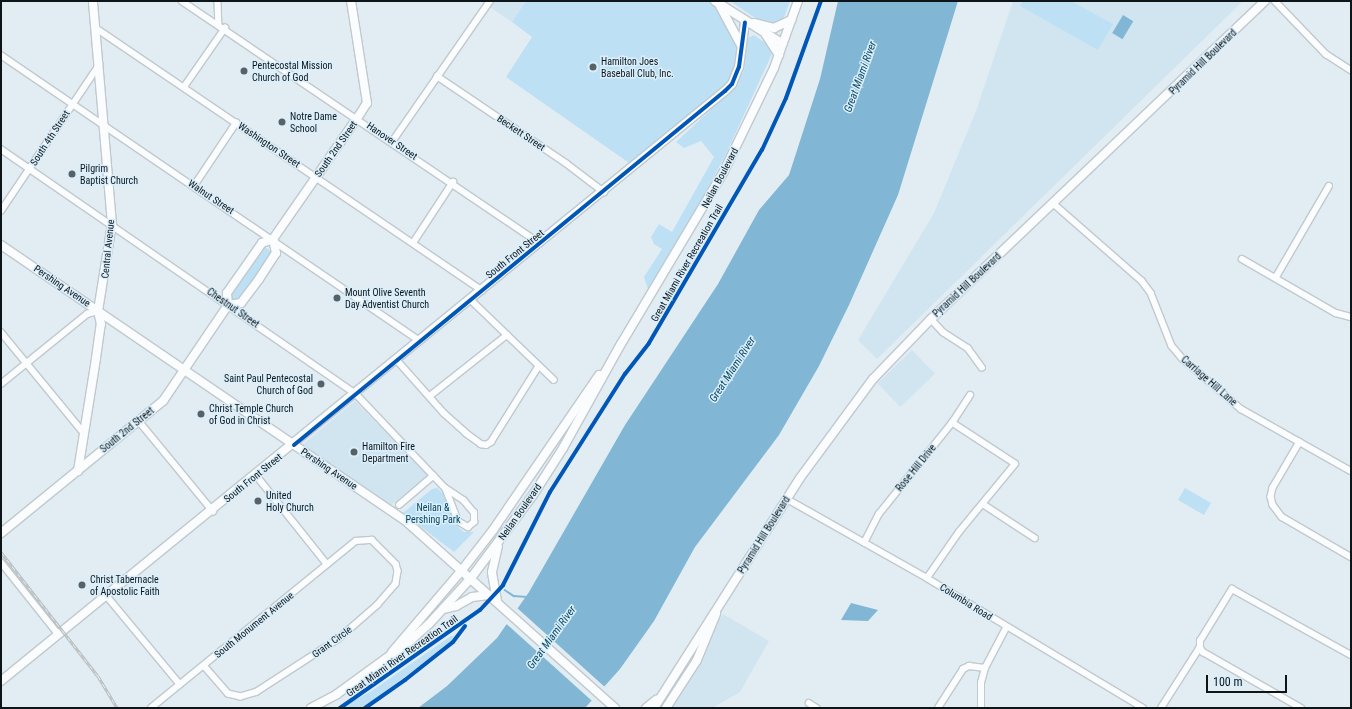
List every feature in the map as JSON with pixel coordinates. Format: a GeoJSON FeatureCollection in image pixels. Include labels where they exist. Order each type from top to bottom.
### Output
{"type":"FeatureCollection","features":[{"type":"Feature","properties":{"kind":"street","name":"Central Avenue"},"geometry":{"type":"LineString","coordinates":[[78,471],[101,324],[98,311],[112,224],[93,1]]}},
{"type":"Feature","properties":{"kind":"street","name":"Hanover Street"},"geometry":{"type":"LineString","coordinates":[[182,1],[222,26],[453,182],[540,243]]}},
{"type":"Feature","properties":{"kind":"street"},"geometry":{"type":"LineString","coordinates":[[184,87],[222,26],[218,1]]}},
{"type":"Feature","properties":{"kind":"street","name":"South 2nd Street"},"geometry":{"type":"LineString","coordinates":[[1,533],[163,401],[228,304],[227,293],[235,280],[262,242],[273,239],[367,103],[351,1]]}},
{"type":"Feature","properties":{"kind":"street"},"geometry":{"type":"LineString","coordinates":[[392,142],[490,1]]}},
{"type":"Feature","properties":{"kind":"street","name":"Neilan Boulevard"},"geometry":{"type":"LineString","coordinates":[[311,708],[337,694],[410,641],[444,609],[471,578],[500,540],[563,448],[621,344],[712,194],[749,123],[779,55],[798,1]]}},
{"type":"Feature","properties":{"kind":"street","name":"Pyramid Hill Boulevard"},"geometry":{"type":"LineString","coordinates":[[654,708],[704,627],[718,609],[787,499],[854,402],[931,319],[1266,1]]}},
{"type":"Feature","properties":{"kind":"street"},"geometry":{"type":"LineString","coordinates":[[1275,1],[1326,54],[1351,70]]}},
{"type":"Feature","properties":{"kind":"street"},"geometry":{"type":"LineString","coordinates":[[716,2],[745,22],[783,44]]}},
{"type":"Feature","properties":{"kind":"street"},"geometry":{"type":"LineString","coordinates":[[716,2],[741,45]]}},
{"type":"Feature","properties":{"kind":"street"},"geometry":{"type":"LineString","coordinates":[[745,22],[769,29],[781,26],[791,20]]}},
{"type":"Feature","properties":{"kind":"street","name":"South Front Street"},"geometry":{"type":"LineString","coordinates":[[1,681],[294,445],[482,290],[604,192],[725,91],[736,75],[745,22]]}},
{"type":"Feature","properties":{"kind":"street","name":"Washington Street"},"geometry":{"type":"LineString","coordinates":[[96,28],[482,290]]}},
{"type":"Feature","properties":{"kind":"street"},"geometry":{"type":"LineString","coordinates":[[765,34],[779,55]]}},
{"type":"Feature","properties":{"kind":"street","name":"Walnut Street"},"geometry":{"type":"LineString","coordinates":[[1,55],[273,239],[420,341]]}},
{"type":"Feature","properties":{"kind":"street","name":"South 4th Street"},"geometry":{"type":"LineString","coordinates":[[1,211],[99,65]]}},
{"type":"Feature","properties":{"kind":"street","name":"Beckett Street"},"geometry":{"type":"LineString","coordinates":[[437,76],[566,163],[604,192]]}},
{"type":"Feature","properties":{"kind":"street"},"geometry":{"type":"LineString","coordinates":[[194,186],[236,123]]}},
{"type":"Feature","properties":{"kind":"street","name":"Chestnut Street"},"geometry":{"type":"LineString","coordinates":[[1,149],[228,304],[356,394],[446,489],[464,501],[474,513],[474,522],[468,527],[458,521],[446,489]]}},
{"type":"Feature","properties":{"kind":"street"},"geometry":{"type":"LineString","coordinates":[[413,243],[453,182]]}},
{"type":"Feature","properties":{"kind":"street"},"geometry":{"type":"LineString","coordinates":[[1276,277],[1329,186]]}},
{"type":"Feature","properties":{"kind":"street","name":"Carriage Hill Lane"},"geometry":{"type":"LineString","coordinates":[[1053,203],[1142,281],[1151,293],[1172,346],[1182,358],[1241,409],[1351,471]]}},
{"type":"Feature","properties":{"kind":"street"},"geometry":{"type":"LineString","coordinates":[[228,304],[241,303],[258,279],[276,253],[273,239]]}},
{"type":"Feature","properties":{"kind":"street","name":"Pershing Avenue"},"geometry":{"type":"LineString","coordinates":[[1,245],[408,524],[497,601],[612,706]]}},
{"type":"Feature","properties":{"kind":"street"},"geometry":{"type":"LineString","coordinates":[[1242,259],[1276,277],[1336,313],[1351,317]]}},
{"type":"Feature","properties":{"kind":"street"},"geometry":{"type":"LineString","coordinates":[[471,300],[538,367],[554,380]]}},
{"type":"Feature","properties":{"kind":"street"},"geometry":{"type":"LineString","coordinates":[[1,384],[87,314],[98,311]]}},
{"type":"Feature","properties":{"kind":"street"},"geometry":{"type":"LineString","coordinates":[[931,319],[943,332],[968,348],[982,367]]}},
{"type":"Feature","properties":{"kind":"street"},"geometry":{"type":"LineString","coordinates":[[1,332],[84,433]]}},
{"type":"Feature","properties":{"kind":"street"},"geometry":{"type":"LineString","coordinates":[[430,396],[507,335]]}},
{"type":"Feature","properties":{"kind":"street","name":"Neilan Boulevard"},"geometry":{"type":"LineString","coordinates":[[388,657],[462,570],[621,344]]}},
{"type":"Feature","properties":{"kind":"street"},"geometry":{"type":"LineString","coordinates":[[397,360],[444,413],[481,444],[492,442],[538,367]]}},
{"type":"Feature","properties":{"kind":"street","name":"Rose Hill Drive"},"geometry":{"type":"LineString","coordinates":[[864,543],[879,514],[952,423],[970,395]]}},
{"type":"Feature","properties":{"kind":"street"},"geometry":{"type":"LineString","coordinates":[[139,421],[212,511]]}},
{"type":"Feature","properties":{"kind":"street"},"geometry":{"type":"LineString","coordinates":[[928,578],[959,532],[1015,464],[952,423]]}},
{"type":"Feature","properties":{"kind":"street"},"geometry":{"type":"LineString","coordinates":[[1300,442],[1273,488],[1271,497],[1273,505],[1282,517],[1351,557]]}},
{"type":"Feature","properties":{"kind":"street"},"geometry":{"type":"LineString","coordinates":[[256,475],[327,564]]}},
{"type":"Feature","properties":{"kind":"street"},"geometry":{"type":"LineString","coordinates":[[399,505],[433,476]]}},
{"type":"Feature","properties":{"kind":"street","name":"Columbia Road"},"geometry":{"type":"LineString","coordinates":[[787,499],[928,578],[1006,628],[1143,708]]}},
{"type":"Feature","properties":{"kind":"street"},"geometry":{"type":"LineString","coordinates":[[983,504],[1035,538]]}},
{"type":"Feature","properties":{"kind":"street","name":"Grant Circle"},"geometry":{"type":"LineString","coordinates":[[204,666],[224,691],[235,696],[248,696],[265,688],[347,632],[391,593],[398,578],[396,564],[372,540],[356,541]]}},
{"type":"Feature","properties":{"kind":"street"},"geometry":{"type":"LineString","coordinates":[[497,601],[492,567],[500,540]]}},
{"type":"Feature","properties":{"kind":"street","name":"South Monument Avenue"},"geometry":{"type":"LineString","coordinates":[[151,708],[356,541]]}},
{"type":"Feature","properties":{"kind":"street"},"geometry":{"type":"LineString","coordinates":[[1,562],[59,634]]}},
{"type":"Feature","properties":{"kind":"street"},"geometry":{"type":"LineString","coordinates":[[1301,708],[1203,652],[1200,647],[1200,641],[1232,589],[1351,655]]}},
{"type":"Feature","properties":{"kind":"street"},"geometry":{"type":"LineString","coordinates":[[444,609],[456,606],[472,597],[489,594]]}},
{"type":"Feature","properties":{"kind":"street"},"geometry":{"type":"LineString","coordinates":[[106,595],[180,684]]}},
{"type":"Feature","properties":{"kind":"street","name":"Pyramid Hill Boulevard"},"geometry":{"type":"LineString","coordinates":[[666,708],[697,660],[718,609]]}},
{"type":"Feature","properties":{"kind":"street"},"geometry":{"type":"LineString","coordinates":[[981,708],[981,683],[985,668],[1006,628]]}},
{"type":"Feature","properties":{"kind":"street"},"geometry":{"type":"LineString","coordinates":[[1161,708],[1200,647]]}},
{"type":"Feature","properties":{"kind":"street"},"geometry":{"type":"LineString","coordinates":[[938,708],[963,669],[969,666],[985,668]]}},
{"type":"Feature","properties":{"kind":"street"},"geometry":{"type":"LineString","coordinates":[[646,708],[663,694]]}},
{"type":"Feature","properties":{"kind":"street"},"geometry":{"type":"LineString","coordinates":[[809,703],[817,708]]}},
{"type":"Feature","properties":{"kind":"shaded area"},"geometry":{"type":"Polygon","coordinates":[[[481,1],[526,1],[512,22],[481,1]]]}},
{"type":"Feature","properties":{"kind":"shaded area"},"geometry":{"type":"Polygon","coordinates":[[[1013,1],[1243,1],[877,359],[858,340],[934,213],[976,111],[1013,1]]]}},
{"type":"Feature","properties":{"kind":"shaded area"},"geometry":{"type":"Polygon","coordinates":[[[912,350],[935,374],[900,407],[877,383],[912,350]]]}},
{"type":"Feature","properties":{"kind":"shaded area"},"geometry":{"type":"Polygon","coordinates":[[[355,401],[429,476],[391,505],[302,445],[355,401]]]}},
{"type":"Feature","properties":{"kind":"shaded area"},"geometry":{"type":"Polygon","coordinates":[[[723,614],[769,641],[740,692],[712,708],[667,708],[723,614]]]}},
{"type":"Feature","properties":{"kind":"green space"},"geometry":{"type":"Polygon","coordinates":[[[526,1],[715,1],[741,45],[732,84],[635,167],[506,77],[532,37],[512,22],[526,1]]]}},
{"type":"Feature","properties":{"kind":"green space"},"geometry":{"type":"Polygon","coordinates":[[[730,1],[790,1],[782,23],[767,26],[730,1]]]}},
{"type":"Feature","properties":{"kind":"green space"},"geometry":{"type":"Polygon","coordinates":[[[1023,1],[1071,1],[1113,24],[1098,50],[1020,6],[1023,1]]]}},
{"type":"Feature","properties":{"kind":"green space"},"geometry":{"type":"Polygon","coordinates":[[[754,35],[770,46],[772,54],[725,156],[687,227],[648,289],[644,277],[662,249],[654,244],[651,237],[659,224],[672,232],[714,157],[701,141],[684,148],[676,142],[735,87],[744,70],[746,39],[754,35]]]}},
{"type":"Feature","properties":{"kind":"green space"},"geometry":{"type":"Polygon","coordinates":[[[264,246],[273,253],[240,301],[234,300],[230,294],[264,246]]]}},
{"type":"Feature","properties":{"kind":"green space","name":"Neilan & Pershing Park"},"geometry":{"type":"Polygon","coordinates":[[[437,488],[449,499],[458,527],[464,532],[474,532],[454,552],[403,513],[432,489],[437,488]]]}},
{"type":"Feature","properties":{"kind":"green space"},"geometry":{"type":"Polygon","coordinates":[[[1185,488],[1211,503],[1204,515],[1178,500],[1185,488]]]}},
{"type":"Feature","properties":{"kind":"green space"},"geometry":{"type":"Polygon","coordinates":[[[451,636],[454,636],[447,646],[361,708],[338,708],[370,692],[451,636]]]}},
{"type":"Feature","properties":{"kind":"water","name":"Great Miami River"},"geometry":{"type":"Polygon","coordinates":[[[838,1],[958,1],[898,195],[849,305],[819,366],[779,435],[695,547],[654,621],[620,669],[585,708],[418,708],[447,686],[497,638],[529,592],[625,425],[718,284],[759,210],[789,175],[820,79],[838,1]]]}},
{"type":"Feature","properties":{"kind":"water"},"geometry":{"type":"Polygon","coordinates":[[[1123,15],[1133,21],[1122,39],[1112,33],[1123,15]]]}},
{"type":"Feature","properties":{"kind":"water"},"geometry":{"type":"Polygon","coordinates":[[[851,603],[878,610],[868,621],[841,620],[851,603]]]}},
{"type":"Feature","properties":{"kind":"pier"},"geometry":{"type":"Polygon","coordinates":[[[516,607],[606,688],[593,702],[503,621],[516,607]]]}},
{"type":"Feature","properties":{"kind":"waterway"},"geometry":{"type":"LineString","coordinates":[[505,590],[514,596],[527,597]]}},
{"type":"Feature","properties":{"kind":"railway"},"geometry":{"type":"LineString","coordinates":[[1,552],[98,676],[117,708]]}},
{"type":"Feature","properties":{"kind":"cycle path","name":"Great Miami River Recreation Trail"},"geometry":{"type":"LineString","coordinates":[[340,708],[480,610],[503,585],[550,492],[625,374],[649,343],[762,150],[786,98],[821,1]]}},
{"type":"Feature","properties":{"kind":"cycle path"},"geometry":{"type":"LineString","coordinates":[[294,445],[725,91],[732,84],[739,67],[745,22]]}},
{"type":"Feature","properties":{"kind":"cycle path","name":"Great Miami River Recreation Trail"},"geometry":{"type":"LineString","coordinates":[[365,708],[405,680],[453,642],[465,626]]}},
{"type":"Feature","properties":{"kind":"place","name":"Hamilton Joes Baseball Club, Inc."},"geometry":{"type":"Point","coordinates":[593,67]}},
{"type":"Feature","properties":{"kind":"place","name":"Pentecostal Mission Church of God"},"geometry":{"type":"Point","coordinates":[244,71]}},
{"type":"Feature","properties":{"kind":"place","name":"Notre Dame School"},"geometry":{"type":"Point","coordinates":[282,122]}},
{"type":"Feature","properties":{"kind":"place","name":"Pilgrim Baptist Church"},"geometry":{"type":"Point","coordinates":[72,174]}},
{"type":"Feature","properties":{"kind":"place","name":"Mount Olive Seventh Day Adventist Church"},"geometry":{"type":"Point","coordinates":[337,298]}},
{"type":"Feature","properties":{"kind":"place","name":"Saint Paul Pentecostal Church of God"},"geometry":{"type":"Point","coordinates":[321,384]}},
{"type":"Feature","properties":{"kind":"place","name":"Christ Temple Church of God in Christ"},"geometry":{"type":"Point","coordinates":[201,414]}},
{"type":"Feature","properties":{"kind":"place","name":"Hamilton Fire Department"},"geometry":{"type":"Point","coordinates":[354,452]}},
{"type":"Feature","properties":{"kind":"place","name":"United Holy Church"},"geometry":{"type":"Point","coordinates":[258,501]}},
{"type":"Feature","properties":{"kind":"place","name":"Christ Tabernacle of Apostolic Faith"},"geometry":{"type":"Point","coordinates":[82,585]}}]}
